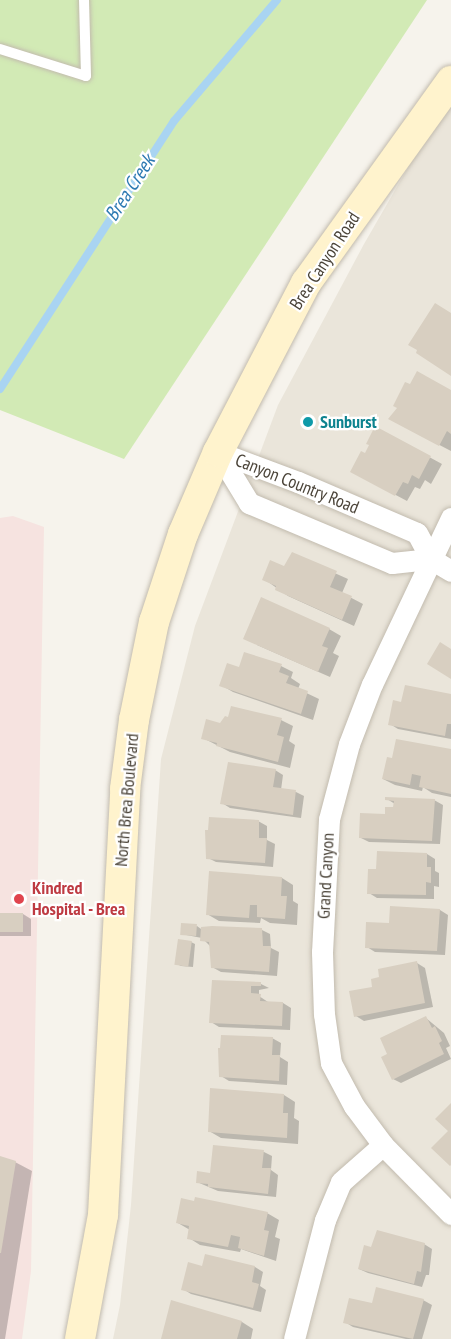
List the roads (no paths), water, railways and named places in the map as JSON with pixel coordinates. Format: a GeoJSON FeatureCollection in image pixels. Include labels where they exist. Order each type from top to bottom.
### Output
{"type":"FeatureCollection","features":[{"type":"Feature","properties":{"kind":"main road","name":"Brea Canyon Road"},"geometry":{"type":"LineString","coordinates":[[218,452],[306,283],[451,81]]}},
{"type":"Feature","properties":{"kind":"main road","name":"North Brea Boulevard"},"geometry":{"type":"LineString","coordinates":[[80,1339],[103,1215],[125,789],[134,720],[154,622],[183,534],[218,452]]}},
{"type":"Feature","properties":{"kind":"street","name":"Canyon Country Road"},"geometry":{"type":"LineString","coordinates":[[218,452],[298,482],[417,533],[431,559],[392,563],[249,503],[218,452]]}},
{"type":"Feature","properties":{"kind":"street","name":"Grand Canyon"},"geometry":{"type":"LineString","coordinates":[[451,518],[372,684],[352,734],[329,819],[322,952],[324,1014],[332,1063],[354,1106],[383,1145],[451,1214]]}},
{"type":"Feature","properties":{"kind":"street"},"geometry":{"type":"LineString","coordinates":[[431,559],[451,571]]}},
{"type":"Feature","properties":{"kind":"street"},"geometry":{"type":"LineString","coordinates":[[294,1339],[325,1220],[341,1182],[383,1145]]}},
{"type":"Feature","properties":{"kind":"lane"},"geometry":{"type":"LineString","coordinates":[[0,49],[86,76],[84,0]]}},
{"type":"Feature","properties":{"kind":"waterway","name":"Brea Creek"},"geometry":{"type":"LineString","coordinates":[[0,389],[174,121],[277,0]]}},
{"type":"Feature","properties":{"kind":"place","name":"Sunburst"},"geometry":{"type":"Point","coordinates":[308,422]}},
{"type":"Feature","properties":{"kind":"place","name":"Kindred Hospital - Brea"},"geometry":{"type":"Point","coordinates":[19,899]}}]}
